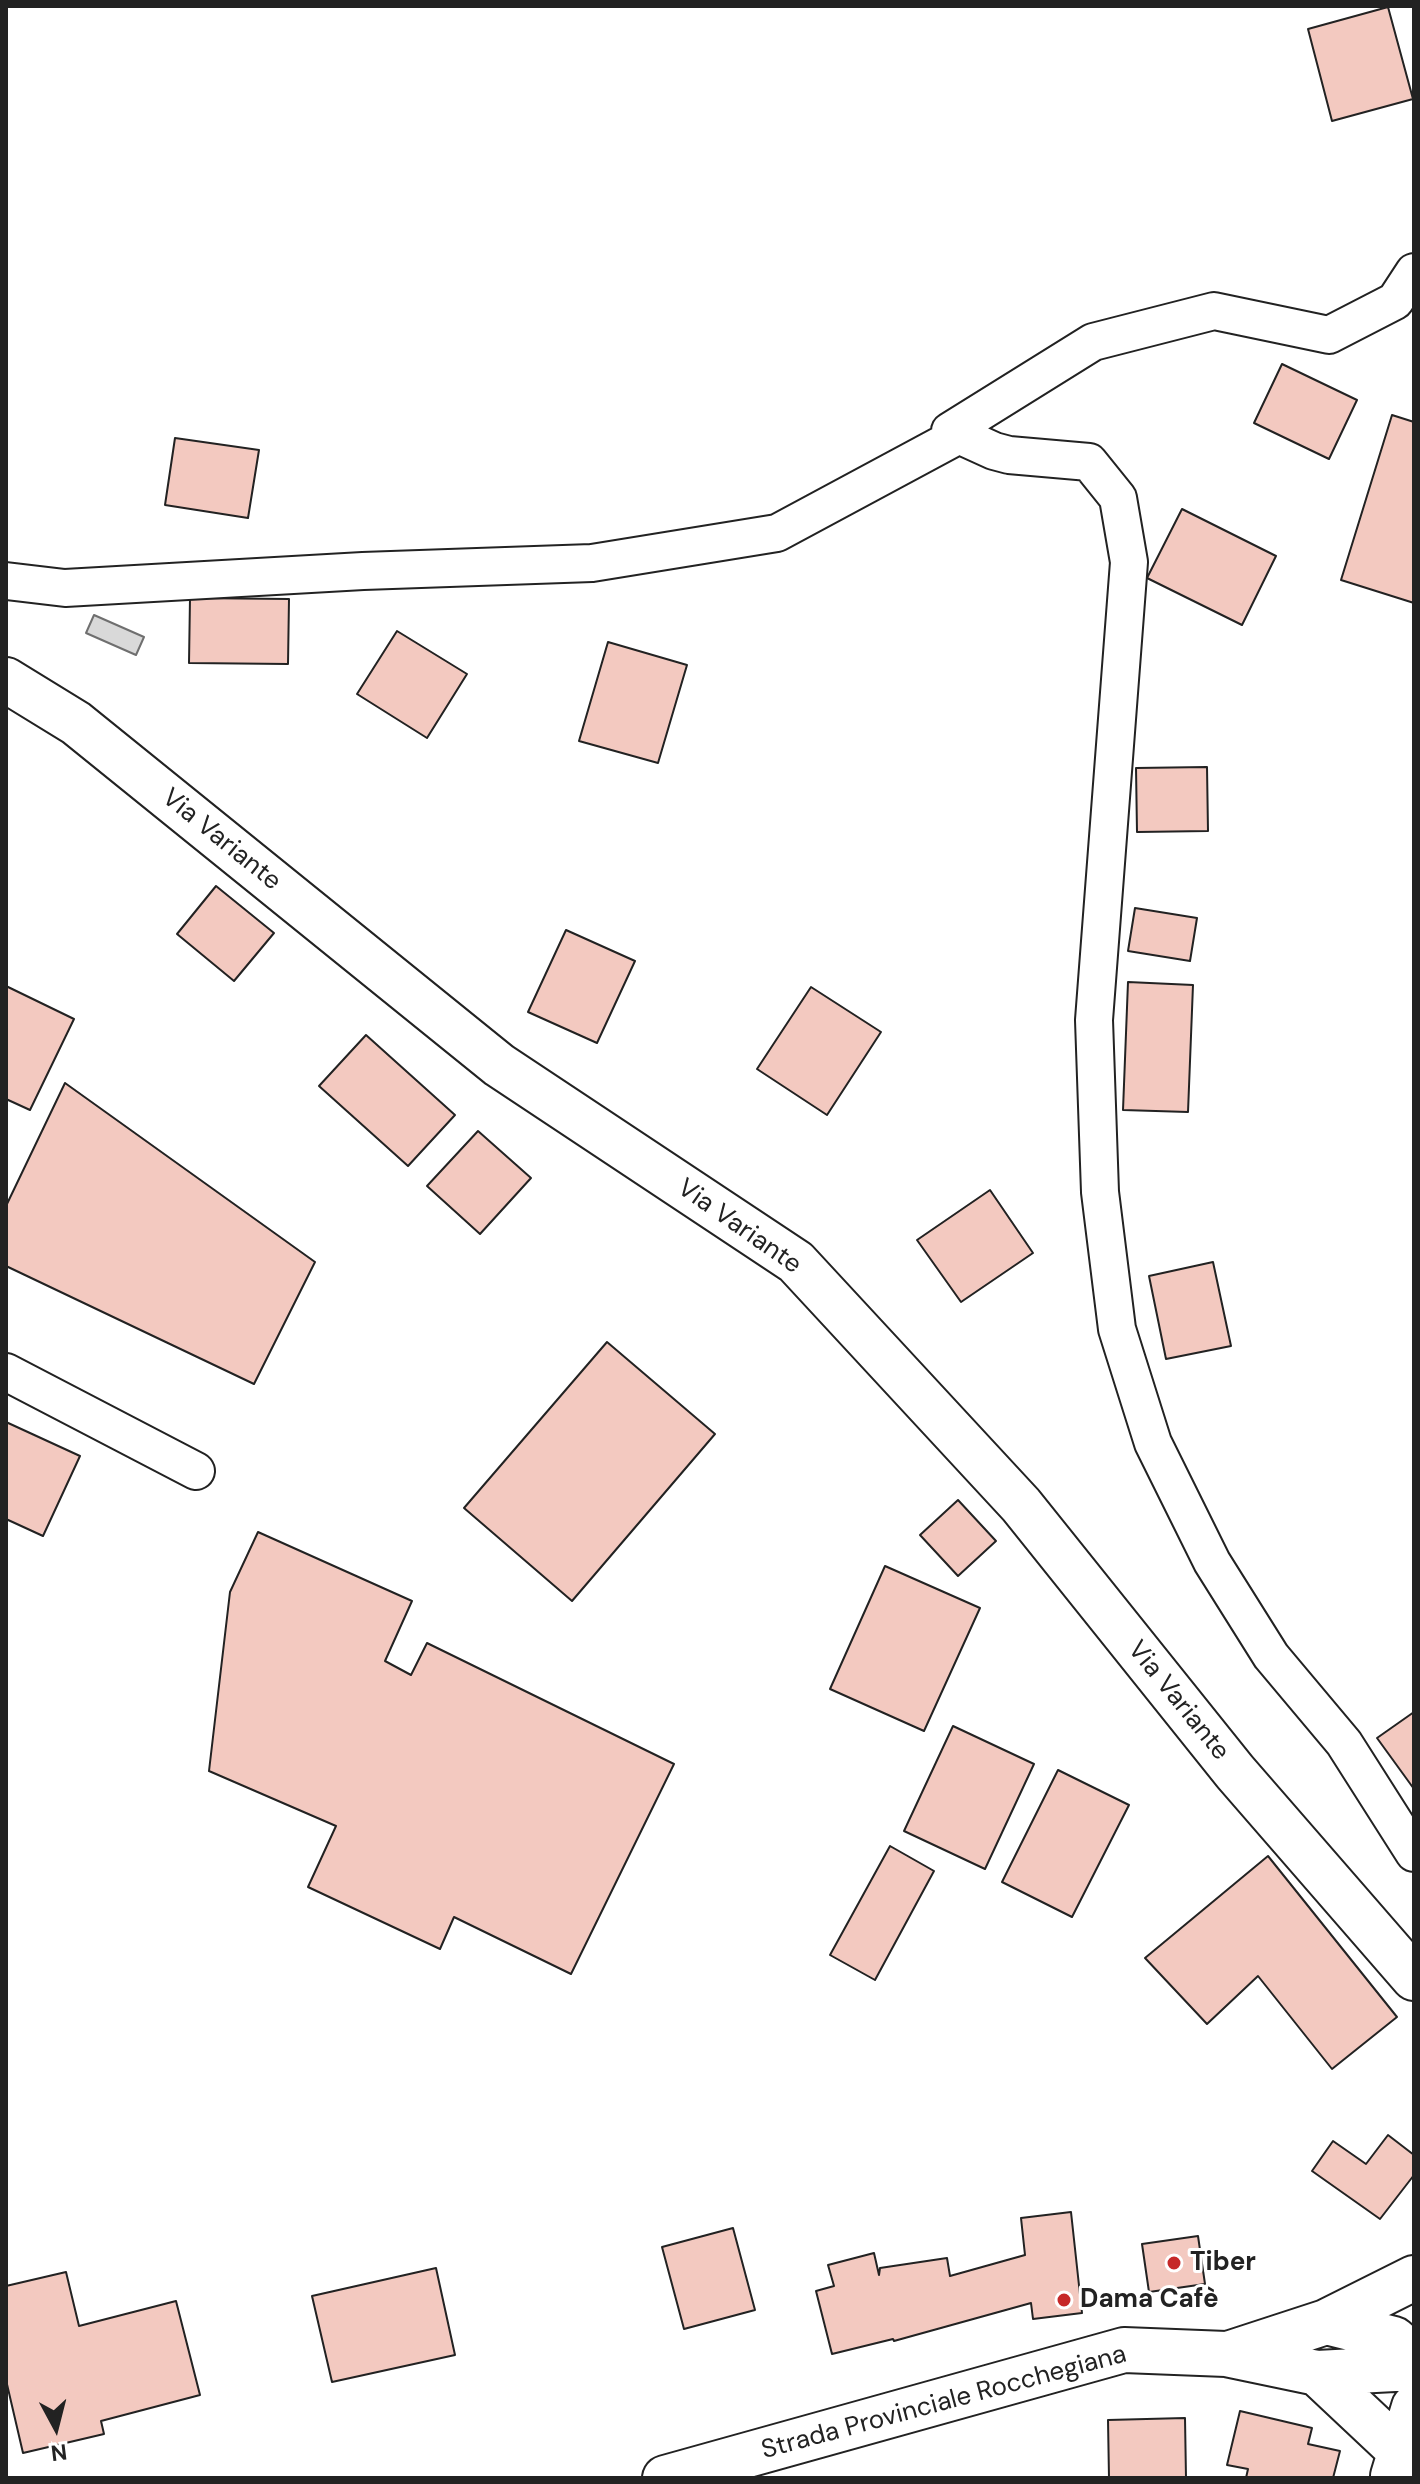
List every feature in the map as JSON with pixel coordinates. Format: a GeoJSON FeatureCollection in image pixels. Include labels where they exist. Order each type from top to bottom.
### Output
{"type":"FeatureCollection","features":[{"type":"Feature","properties":{"kind":"street"},"geometry":{"type":"LineString","coordinates":[[950,431],[1093,342],[1214,311],[1329,335],[1395,301],[1414,272]]}},
{"type":"Feature","properties":{"kind":"street"},"geometry":{"type":"LineString","coordinates":[[6,581],[65,588],[363,571],[592,563],[777,533],[950,440],[950,431]]}},
{"type":"Feature","properties":{"kind":"street"},"geometry":{"type":"LineString","coordinates":[[950,431],[1009,455],[1089,462],[1118,498],[1129,562],[1094,1020],[1100,1192],[1117,1329],[1153,1443],[1212,1562],[1271,1656],[1344,1743],[1414,1853]]}},
{"type":"Feature","properties":{"kind":"street","name":"Via Variante"},"geometry":{"type":"LineString","coordinates":[[6,680],[76,723],[499,1065],[796,1262],[1021,1505],[1235,1772],[1414,1978]]}},
{"type":"Feature","properties":{"kind":"street"},"geometry":{"type":"LineString","coordinates":[[6,1372],[196,1471]]}},
{"type":"Feature","properties":{"kind":"street","name":"Strada Provinciale Rocchegiana"},"geometry":{"type":"LineString","coordinates":[[1226,2354],[1326,2322],[1414,2278]]}},
{"type":"Feature","properties":{"kind":"street"},"geometry":{"type":"LineString","coordinates":[[1326,2322],[1394,2339],[1414,2357]]}},
{"type":"Feature","properties":{"kind":"street","name":"Strada Provinciale Rocchegiana"},"geometry":{"type":"LineString","coordinates":[[665,2478],[1124,2350],[1226,2354],[1317,2373],[1414,2368]]}},
{"type":"Feature","properties":{"kind":"street"},"geometry":{"type":"LineString","coordinates":[[1317,2373],[1396,2464]]}},
{"type":"Feature","properties":{"kind":"street"},"geometry":{"type":"LineString","coordinates":[[1396,2464],[1414,2407]]}},
{"type":"Feature","properties":{"kind":"shaded area"},"geometry":{"type":"Polygon","coordinates":[[[94,615],[144,637],[136,655],[86,633],[94,615]]]}},
{"type":"Feature","properties":{"kind":"building"},"geometry":{"type":"Polygon","coordinates":[[[1388,7],[1413,99],[1332,121],[1308,29],[1388,7]]]}},
{"type":"Feature","properties":{"kind":"building"},"geometry":{"type":"Polygon","coordinates":[[[1282,364],[1357,400],[1329,459],[1254,423],[1282,364]]]}},
{"type":"Feature","properties":{"kind":"building"},"geometry":{"type":"Polygon","coordinates":[[[1392,415],[1414,422],[1414,603],[1341,580],[1392,415]]]}},
{"type":"Feature","properties":{"kind":"building"},"geometry":{"type":"Polygon","coordinates":[[[175,438],[259,450],[248,518],[165,505],[175,438]]]}},
{"type":"Feature","properties":{"kind":"building"},"geometry":{"type":"Polygon","coordinates":[[[1182,509],[1276,556],[1242,625],[1147,578],[1182,509]]]}},
{"type":"Feature","properties":{"kind":"building"},"geometry":{"type":"Polygon","coordinates":[[[190,598],[289,599],[288,664],[189,663],[190,598]]]}},
{"type":"Feature","properties":{"kind":"building"},"geometry":{"type":"Polygon","coordinates":[[[397,631],[467,674],[427,738],[357,694],[397,631]]]}},
{"type":"Feature","properties":{"kind":"building"},"geometry":{"type":"Polygon","coordinates":[[[608,642],[687,665],[658,763],[579,741],[608,642]]]}},
{"type":"Feature","properties":{"kind":"building"},"geometry":{"type":"Polygon","coordinates":[[[1207,767],[1208,831],[1137,832],[1136,768],[1207,767]]]}},
{"type":"Feature","properties":{"kind":"building"},"geometry":{"type":"Polygon","coordinates":[[[216,886],[274,933],[234,981],[177,934],[216,886]]]}},
{"type":"Feature","properties":{"kind":"building"},"geometry":{"type":"Polygon","coordinates":[[[1135,908],[1197,918],[1190,961],[1128,951],[1135,908]]]}},
{"type":"Feature","properties":{"kind":"building"},"geometry":{"type":"Polygon","coordinates":[[[566,930],[635,961],[597,1043],[528,1012],[566,930]]]}},
{"type":"Feature","properties":{"kind":"building"},"geometry":{"type":"Polygon","coordinates":[[[1128,982],[1193,985],[1188,1112],[1123,1110],[1128,982]]]}},
{"type":"Feature","properties":{"kind":"building"},"geometry":{"type":"Polygon","coordinates":[[[6,986],[74,1019],[30,1110],[6,1099],[6,986]]]}},
{"type":"Feature","properties":{"kind":"building"},"geometry":{"type":"Polygon","coordinates":[[[811,987],[881,1032],[827,1115],[757,1069],[811,987]]]}},
{"type":"Feature","properties":{"kind":"building"},"geometry":{"type":"Polygon","coordinates":[[[366,1035],[455,1115],[408,1166],[319,1086],[366,1035]]]}},
{"type":"Feature","properties":{"kind":"building"},"geometry":{"type":"Polygon","coordinates":[[[65,1083],[315,1262],[254,1384],[6,1266],[6,1206],[65,1083]]]}},
{"type":"Feature","properties":{"kind":"building"},"geometry":{"type":"Polygon","coordinates":[[[478,1131],[531,1178],[480,1234],[427,1186],[478,1131]]]}},
{"type":"Feature","properties":{"kind":"building"},"geometry":{"type":"Polygon","coordinates":[[[990,1190],[1033,1253],[961,1302],[917,1240],[990,1190]]]}},
{"type":"Feature","properties":{"kind":"building"},"geometry":{"type":"Polygon","coordinates":[[[1213,1262],[1231,1346],[1166,1359],[1149,1276],[1213,1262]]]}},
{"type":"Feature","properties":{"kind":"building"},"geometry":{"type":"Polygon","coordinates":[[[607,1342],[715,1434],[572,1601],[464,1508],[607,1342]]]}},
{"type":"Feature","properties":{"kind":"building"},"geometry":{"type":"Polygon","coordinates":[[[6,1422],[80,1456],[43,1536],[6,1519],[6,1422]]]}},
{"type":"Feature","properties":{"kind":"building"},"geometry":{"type":"Polygon","coordinates":[[[958,1500],[996,1541],[958,1576],[920,1535],[958,1500]]]}},
{"type":"Feature","properties":{"kind":"building"},"geometry":{"type":"Polygon","coordinates":[[[258,1532],[412,1601],[385,1661],[411,1675],[427,1643],[674,1764],[571,1974],[454,1917],[440,1949],[308,1887],[336,1826],[209,1771],[230,1592],[258,1532]]]}},
{"type":"Feature","properties":{"kind":"building"},"geometry":{"type":"Polygon","coordinates":[[[885,1566],[980,1608],[924,1731],[830,1689],[885,1566]]]}},
{"type":"Feature","properties":{"kind":"building"},"geometry":{"type":"Polygon","coordinates":[[[1414,1712],[1414,1789],[1377,1738],[1414,1712]]]}},
{"type":"Feature","properties":{"kind":"building"},"geometry":{"type":"Polygon","coordinates":[[[953,1726],[1034,1764],[985,1869],[904,1831],[953,1726]]]}},
{"type":"Feature","properties":{"kind":"building"},"geometry":{"type":"Polygon","coordinates":[[[1058,1770],[1129,1805],[1072,1917],[1002,1882],[1058,1770]]]}},
{"type":"Feature","properties":{"kind":"building"},"geometry":{"type":"Polygon","coordinates":[[[890,1846],[934,1871],[875,1980],[830,1955],[890,1846]]]}},
{"type":"Feature","properties":{"kind":"building"},"geometry":{"type":"Polygon","coordinates":[[[1268,1856],[1397,2017],[1332,2069],[1258,1976],[1207,2024],[1145,1958],[1268,1856]]]}},
{"type":"Feature","properties":{"kind":"building"},"geometry":{"type":"Polygon","coordinates":[[[1388,2135],[1414,2155],[1414,2175],[1380,2219],[1312,2171],[1333,2141],[1366,2164],[1388,2135]]]}},
{"type":"Feature","properties":{"kind":"building"},"geometry":{"type":"Polygon","coordinates":[[[1071,2212],[1082,2313],[1033,2319],[1031,2303],[894,2341],[832,2354],[816,2291],[834,2286],[828,2265],[874,2253],[879,2275],[880,2268],[947,2258],[950,2276],[1025,2255],[1021,2218],[1071,2212]]]}},
{"type":"Feature","properties":{"kind":"building"},"geometry":{"type":"Polygon","coordinates":[[[733,2228],[755,2310],[684,2329],[662,2247],[733,2228]]]}},
{"type":"Feature","properties":{"kind":"building"},"geometry":{"type":"Polygon","coordinates":[[[1198,2236],[1205,2284],[1149,2292],[1142,2244],[1198,2236]]]}},
{"type":"Feature","properties":{"kind":"building"},"geometry":{"type":"Polygon","coordinates":[[[436,2268],[455,2355],[332,2382],[312,2296],[436,2268]]]}},
{"type":"Feature","properties":{"kind":"building"},"geometry":{"type":"Polygon","coordinates":[[[66,2272],[79,2326],[176,2301],[200,2395],[101,2421],[104,2434],[23,2453],[6,2380],[6,2286],[66,2272]]]}},
{"type":"Feature","properties":{"kind":"building"},"geometry":{"type":"Polygon","coordinates":[[[1240,2411],[1312,2428],[1308,2444],[1340,2451],[1333,2478],[1246,2478],[1248,2469],[1227,2465],[1240,2411]]]}},
{"type":"Feature","properties":{"kind":"building"},"geometry":{"type":"Polygon","coordinates":[[[1185,2418],[1186,2478],[1109,2478],[1108,2420],[1185,2418]]]}},
{"type":"Feature","properties":{"kind":"place","name":"Tiber"},"geometry":{"type":"Point","coordinates":[1174,2263]}},
{"type":"Feature","properties":{"kind":"place","name":"Dama Cafè"},"geometry":{"type":"Point","coordinates":[1064,2300]}}]}
